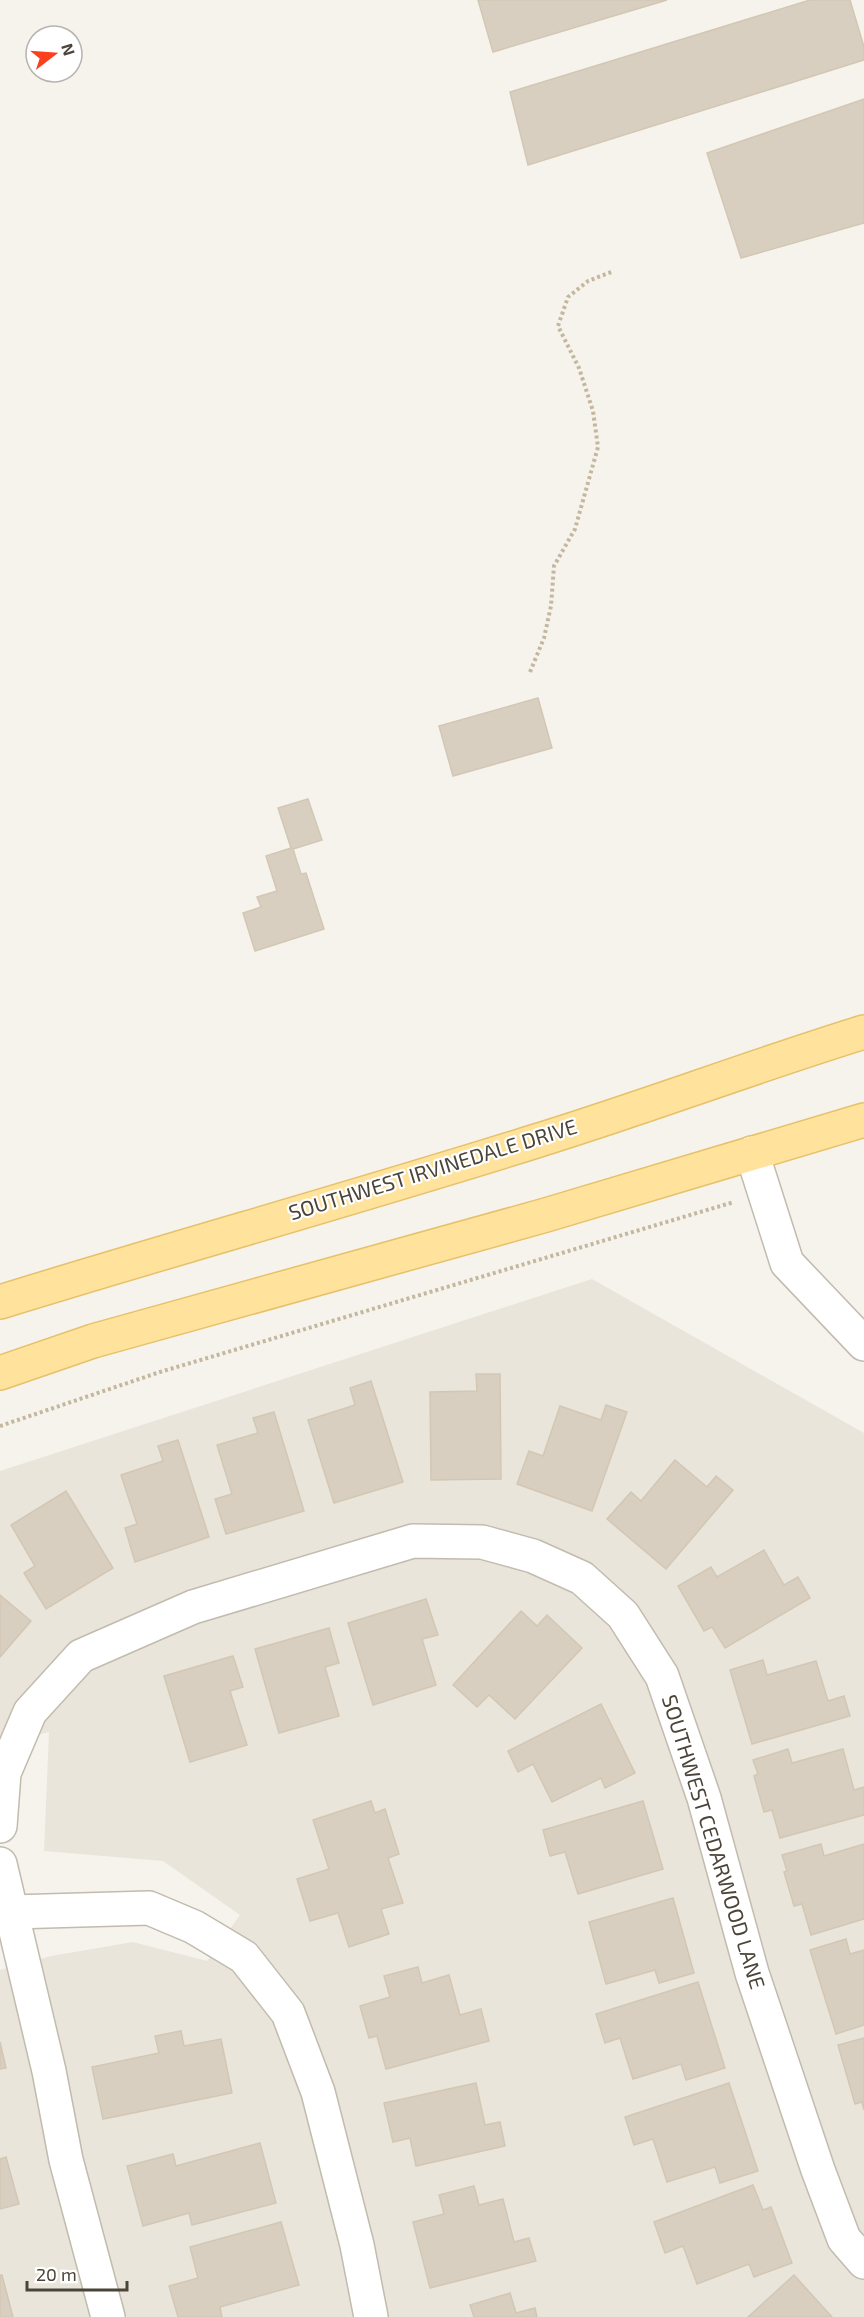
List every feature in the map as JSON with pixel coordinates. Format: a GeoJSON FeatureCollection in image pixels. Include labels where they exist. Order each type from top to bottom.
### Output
{"type":"FeatureCollection","features":[{"type":"Feature","properties":{"kind":"main road","name":"SOUTHWEST IRVINEDALE DRIVE"},"geometry":{"type":"LineString","coordinates":[[0,1302],[180,1246],[537,1141],[773,1060],[864,1032]]}},
{"type":"Feature","properties":{"kind":"main road"},"geometry":{"type":"LineString","coordinates":[[0,1373],[93,1341],[546,1215],[864,1120]]}},
{"type":"Feature","properties":{"kind":"street"},"geometry":{"type":"LineString","coordinates":[[752,1153],[787,1263],[864,1344]]}},
{"type":"Feature","properties":{"kind":"street","name":"SOUTHWEST CEDARWOOD LANE"},"geometry":{"type":"LineString","coordinates":[[0,1826],[4,1773],[30,1712],[81,1656],[193,1607],[413,1541],[482,1542],[533,1556],[582,1578],[623,1615],[662,1676],[704,1798],[752,1973],[818,2170],[844,2239],[864,2262]]}},
{"type":"Feature","properties":{"kind":"street"},"geometry":{"type":"LineString","coordinates":[[0,1864],[6,1914],[49,2071],[66,2160],[108,2317]]}},
{"type":"Feature","properties":{"kind":"street"},"geometry":{"type":"LineString","coordinates":[[6,1914],[149,1908],[194,1927],[244,1957],[288,2013],[318,2092],[357,2244],[371,2317]]}},
{"type":"Feature","properties":{"kind":"path"},"geometry":{"type":"LineString","coordinates":[[530,672],[544,638],[551,606],[554,566],[575,529],[598,447],[590,400],[579,368],[558,326],[568,297],[588,281],[614,271]]}},
{"type":"Feature","properties":{"kind":"path"},"geometry":{"type":"LineString","coordinates":[[0,1426],[160,1372],[763,1192]]}},
{"type":"Feature","properties":{"kind":"shaded area"},"geometry":{"type":"Polygon","coordinates":[[[592,1279],[864,1433],[864,2317],[0,2317],[0,1970],[51,1956],[133,1942],[207,1961],[240,1915],[163,1861],[44,1851],[49,1732],[0,1744],[0,1471],[592,1279]]]}},
{"type":"Feature","properties":{"kind":"building"},"geometry":{"type":"Polygon","coordinates":[[[478,0],[667,0],[493,52],[478,0]]]}},
{"type":"Feature","properties":{"kind":"building"},"geometry":{"type":"Polygon","coordinates":[[[810,0],[850,0],[864,47],[864,60],[528,165],[510,92],[810,0]]]}},
{"type":"Feature","properties":{"kind":"building"},"geometry":{"type":"Polygon","coordinates":[[[864,99],[864,223],[741,258],[707,153],[864,99]]]}},
{"type":"Feature","properties":{"kind":"building"},"geometry":{"type":"Polygon","coordinates":[[[538,698],[552,748],[453,776],[439,726],[538,698]]]}},
{"type":"Feature","properties":{"kind":"building"},"geometry":{"type":"Polygon","coordinates":[[[308,799],[322,840],[293,849],[301,874],[306,873],[324,929],[255,951],[243,913],[261,907],[257,897],[277,891],[266,856],[291,848],[278,808],[308,799]]]}},
{"type":"Feature","properties":{"kind":"building"},"geometry":{"type":"Polygon","coordinates":[[[476,1374],[500,1374],[501,1479],[431,1480],[430,1392],[477,1391],[476,1374]]]}},
{"type":"Feature","properties":{"kind":"building"},"geometry":{"type":"Polygon","coordinates":[[[371,1381],[403,1482],[334,1503],[308,1420],[355,1405],[350,1388],[371,1381]]]}},
{"type":"Feature","properties":{"kind":"building"},"geometry":{"type":"Polygon","coordinates":[[[606,1405],[627,1412],[592,1511],[517,1484],[529,1451],[543,1456],[560,1406],[601,1420],[606,1405]]]}},
{"type":"Feature","properties":{"kind":"building"},"geometry":{"type":"Polygon","coordinates":[[[274,1412],[304,1511],[226,1534],[215,1499],[232,1494],[217,1445],[258,1433],[253,1418],[274,1412]]]}},
{"type":"Feature","properties":{"kind":"building"},"geometry":{"type":"Polygon","coordinates":[[[178,1440],[209,1537],[135,1562],[125,1528],[137,1524],[121,1475],[163,1461],[158,1446],[178,1440]]]}},
{"type":"Feature","properties":{"kind":"building"},"geometry":{"type":"Polygon","coordinates":[[[675,1460],[707,1487],[716,1476],[733,1490],[666,1569],[607,1519],[631,1492],[641,1501],[675,1460]]]}},
{"type":"Feature","properties":{"kind":"building"},"geometry":{"type":"Polygon","coordinates":[[[66,1491],[113,1568],[46,1609],[24,1573],[35,1566],[11,1525],[66,1491]]]}},
{"type":"Feature","properties":{"kind":"building"},"geometry":{"type":"Polygon","coordinates":[[[764,1550],[784,1585],[798,1577],[810,1598],[725,1648],[712,1627],[704,1631],[678,1586],[711,1567],[717,1577],[764,1550]]]}},
{"type":"Feature","properties":{"kind":"building"},"geometry":{"type":"Polygon","coordinates":[[[0,1595],[31,1621],[0,1657],[0,1595]]]}},
{"type":"Feature","properties":{"kind":"building"},"geometry":{"type":"Polygon","coordinates":[[[426,1599],[438,1635],[422,1639],[436,1685],[373,1705],[348,1623],[426,1599]]]}},
{"type":"Feature","properties":{"kind":"building"},"geometry":{"type":"Polygon","coordinates":[[[521,1611],[537,1626],[547,1615],[582,1648],[515,1719],[489,1695],[477,1707],[453,1685],[521,1611]]]}},
{"type":"Feature","properties":{"kind":"building"},"geometry":{"type":"Polygon","coordinates":[[[329,1628],[339,1663],[325,1667],[339,1716],[279,1733],[255,1649],[329,1628]]]}},
{"type":"Feature","properties":{"kind":"building"},"geometry":{"type":"Polygon","coordinates":[[[233,1656],[243,1687],[230,1691],[247,1745],[190,1762],[164,1676],[233,1656]]]}},
{"type":"Feature","properties":{"kind":"building"},"geometry":{"type":"Polygon","coordinates":[[[763,1660],[767,1675],[816,1661],[828,1701],[844,1696],[850,1716],[752,1744],[730,1670],[763,1660]]]}},
{"type":"Feature","properties":{"kind":"building"},"geometry":{"type":"Polygon","coordinates":[[[601,1704],[635,1773],[605,1788],[601,1778],[552,1802],[533,1764],[518,1772],[508,1751],[601,1704]]]}},
{"type":"Feature","properties":{"kind":"building"},"geometry":{"type":"Polygon","coordinates":[[[788,1749],[792,1763],[843,1749],[854,1790],[864,1787],[864,1815],[780,1838],[772,1810],[764,1812],[754,1776],[758,1774],[753,1760],[788,1749]]]}},
{"type":"Feature","properties":{"kind":"building"},"geometry":{"type":"Polygon","coordinates":[[[371,1801],[375,1813],[385,1809],[399,1854],[388,1858],[403,1903],[381,1909],[389,1934],[349,1947],[338,1913],[310,1921],[297,1879],[329,1869],[313,1820],[371,1801]]]}},
{"type":"Feature","properties":{"kind":"building"},"geometry":{"type":"Polygon","coordinates":[[[643,1801],[663,1869],[578,1894],[565,1852],[550,1856],[543,1830],[643,1801]]]}},
{"type":"Feature","properties":{"kind":"building"},"geometry":{"type":"Polygon","coordinates":[[[821,1844],[824,1856],[864,1844],[864,1919],[811,1935],[802,1904],[794,1906],[784,1872],[787,1871],[782,1855],[821,1844]]]}},
{"type":"Feature","properties":{"kind":"building"},"geometry":{"type":"Polygon","coordinates":[[[673,1898],[694,1973],[659,1983],[655,1970],[606,1984],[589,1922],[673,1898]]]}},
{"type":"Feature","properties":{"kind":"building"},"geometry":{"type":"Polygon","coordinates":[[[846,1939],[850,1954],[864,1950],[864,2025],[836,2034],[810,1950],[846,1939]]]}},
{"type":"Feature","properties":{"kind":"building"},"geometry":{"type":"Polygon","coordinates":[[[418,1967],[422,1983],[449,1975],[460,2015],[481,2009],[489,2041],[386,2069],[377,2036],[369,2038],[360,2006],[390,1997],[384,1976],[418,1967]]]}},
{"type":"Feature","properties":{"kind":"building"},"geometry":{"type":"Polygon","coordinates":[[[698,1982],[725,2068],[686,2080],[681,2064],[633,2079],[620,2038],[605,2043],[596,2014],[698,1982]]]}},
{"type":"Feature","properties":{"kind":"building"},"geometry":{"type":"Polygon","coordinates":[[[181,2031],[184,2046],[221,2039],[232,2093],[103,2119],[92,2067],[159,2053],[155,2036],[181,2031]]]}},
{"type":"Feature","properties":{"kind":"building"},"geometry":{"type":"Polygon","coordinates":[[[864,2038],[864,2110],[862,2102],[855,2104],[838,2045],[864,2038]]]}},
{"type":"Feature","properties":{"kind":"building"},"geometry":{"type":"Polygon","coordinates":[[[0,2042],[6,2068],[0,2069],[0,2042]]]}},
{"type":"Feature","properties":{"kind":"building"},"geometry":{"type":"Polygon","coordinates":[[[476,2083],[485,2125],[500,2122],[505,2146],[416,2166],[410,2138],[393,2142],[384,2103],[476,2083]]]}},
{"type":"Feature","properties":{"kind":"building"},"geometry":{"type":"Polygon","coordinates":[[[729,2083],[758,2171],[720,2183],[715,2167],[667,2182],[653,2139],[634,2145],[625,2117],[729,2083]]]}},
{"type":"Feature","properties":{"kind":"building"},"geometry":{"type":"Polygon","coordinates":[[[260,2143],[276,2203],[192,2225],[189,2213],[143,2226],[127,2166],[173,2154],[176,2166],[260,2143]]]}},
{"type":"Feature","properties":{"kind":"building"},"geometry":{"type":"Polygon","coordinates":[[[6,2157],[19,2204],[0,2209],[0,2159],[6,2157]]]}},
{"type":"Feature","properties":{"kind":"building"},"geometry":{"type":"Polygon","coordinates":[[[753,2185],[763,2210],[771,2207],[792,2263],[754,2277],[749,2264],[697,2284],[683,2246],[665,2253],[654,2222],[753,2185]]]}},
{"type":"Feature","properties":{"kind":"building"},"geometry":{"type":"Polygon","coordinates":[[[474,2186],[479,2205],[503,2199],[514,2242],[529,2238],[536,2261],[430,2288],[413,2222],[444,2214],[439,2195],[474,2186]]]}},
{"type":"Feature","properties":{"kind":"building"},"geometry":{"type":"Polygon","coordinates":[[[281,2222],[299,2285],[220,2307],[222,2317],[178,2317],[169,2286],[198,2278],[190,2247],[281,2222]]]}},
{"type":"Feature","properties":{"kind":"building"},"geometry":{"type":"Polygon","coordinates":[[[0,2275],[2,2275],[13,2317],[0,2317],[0,2275]]]}},
{"type":"Feature","properties":{"kind":"building"},"geometry":{"type":"Polygon","coordinates":[[[794,2275],[832,2317],[748,2317],[794,2275]]]}},
{"type":"Feature","properties":{"kind":"building"},"geometry":{"type":"Polygon","coordinates":[[[510,2293],[516,2313],[535,2308],[537,2317],[474,2317],[470,2305],[510,2293]]]}}]}
